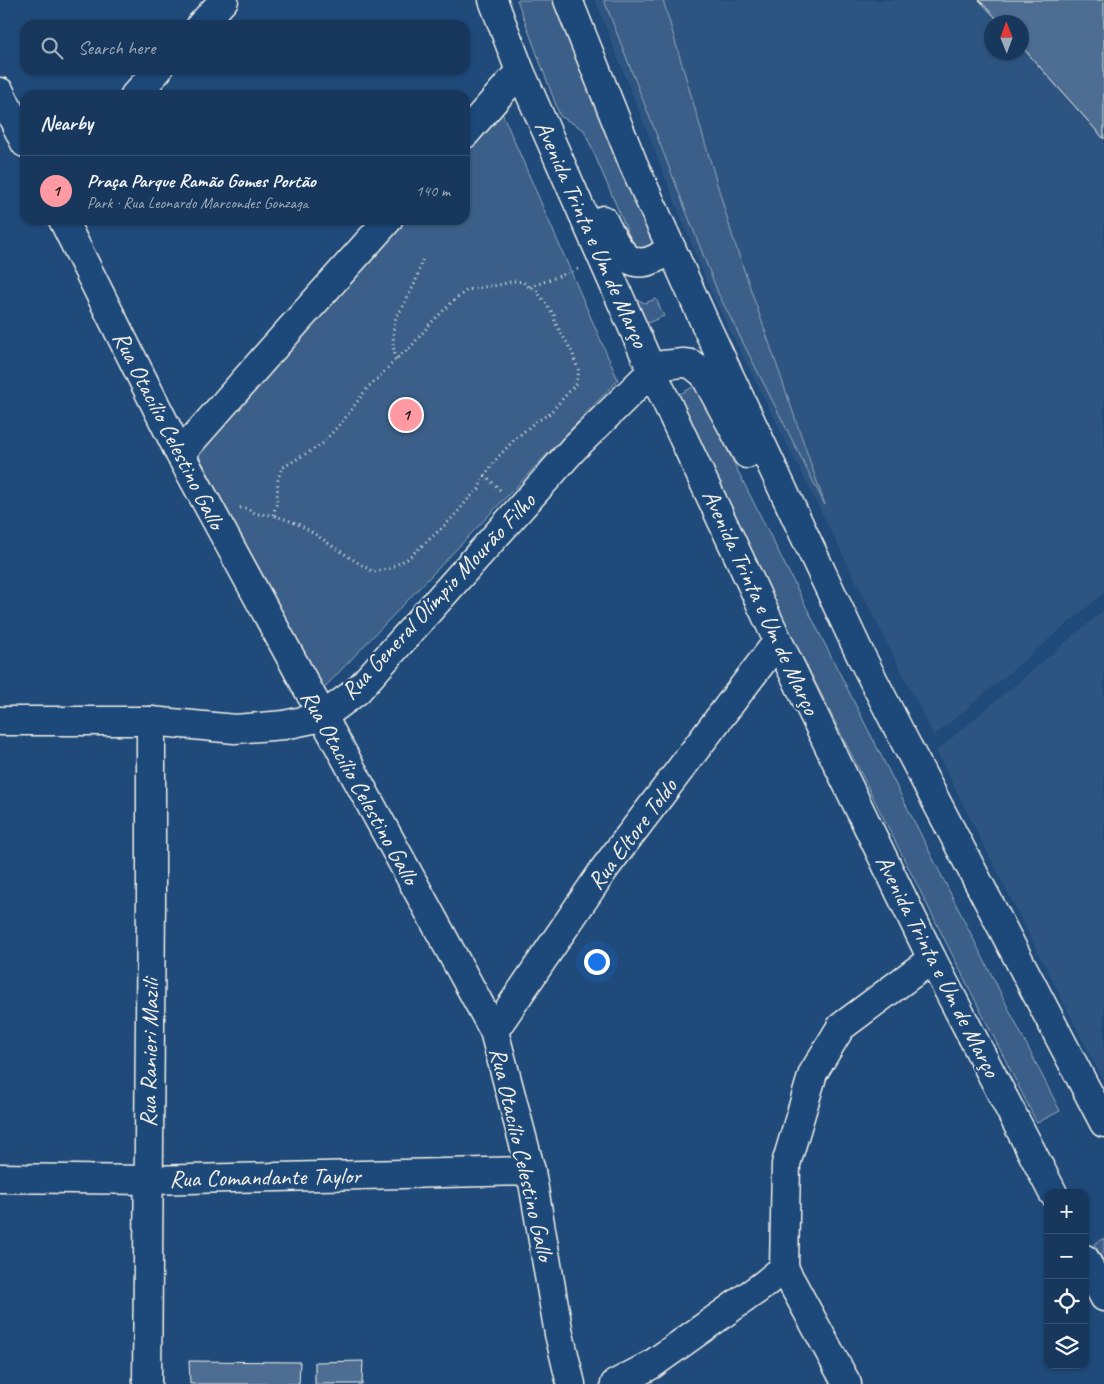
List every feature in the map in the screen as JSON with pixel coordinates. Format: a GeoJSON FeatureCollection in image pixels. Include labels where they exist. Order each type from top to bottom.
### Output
{"type":"FeatureCollection","features":[{"type":"Feature","properties":{"kind":"street"},"geometry":{"type":"LineString","coordinates":[[206,20],[224,0]]}},
{"type":"Feature","properties":{"kind":"street","name":"Avenida Trinta e Um de Março"},"geometry":{"type":"LineString","coordinates":[[493,0],[520,71],[652,371],[778,641],[932,960],[1051,1189]]}},
{"type":"Feature","properties":{"kind":"street"},"geometry":{"type":"LineString","coordinates":[[568,0],[633,163],[705,323],[861,656],[1104,1123]]}},
{"type":"Feature","properties":{"kind":"street"},"geometry":{"type":"LineString","coordinates":[[470,128],[520,71]]}},
{"type":"Feature","properties":{"kind":"street"},"geometry":{"type":"LineString","coordinates":[[140,90],[153,75]]}},
{"type":"Feature","properties":{"kind":"street"},"geometry":{"type":"LineString","coordinates":[[0,92],[20,133]]}},
{"type":"Feature","properties":{"kind":"street"},"geometry":{"type":"LineString","coordinates":[[542,121],[574,164],[617,247],[625,257],[635,262],[645,262],[656,258],[671,248]]}},
{"type":"Feature","properties":{"kind":"street","name":"Rua Otacílio Celestino Gallo"},"geometry":{"type":"LineString","coordinates":[[66,225],[215,520],[494,1031],[531,1171],[559,1334],[571,1384]]}},
{"type":"Feature","properties":{"kind":"street"},"geometry":{"type":"LineString","coordinates":[[180,454],[384,225]]}},
{"type":"Feature","properties":{"kind":"street"},"geometry":{"type":"LineString","coordinates":[[652,371],[663,365],[683,363],[691,364],[704,374],[758,472],[791,506]]}},
{"type":"Feature","properties":{"kind":"street","name":"Rua General Olímpio Mourão Filho"},"geometry":{"type":"LineString","coordinates":[[0,721],[151,721],[234,730],[284,725],[322,717],[356,691],[574,448],[652,371]]}},
{"type":"Feature","properties":{"kind":"street","name":"Rua Eltore Toldo"},"geometry":{"type":"LineString","coordinates":[[494,1031],[605,868],[778,641]]}},
{"type":"Feature","properties":{"kind":"street","name":"Rua Ranieri Mazili"},"geometry":{"type":"LineString","coordinates":[[147,1384],[151,721]]}},
{"type":"Feature","properties":{"kind":"street"},"geometry":{"type":"LineString","coordinates":[[847,1384],[784,1268],[786,1164],[814,1073],[841,1027],[932,960]]}},
{"type":"Feature","properties":{"kind":"street","name":"Rua Comandante Taylor"},"geometry":{"type":"LineString","coordinates":[[0,1178],[148,1180],[531,1171]]}},
{"type":"Feature","properties":{"kind":"street"},"geometry":{"type":"LineString","coordinates":[[1089,1267],[1104,1297]]}},
{"type":"Feature","properties":{"kind":"street"},"geometry":{"type":"LineString","coordinates":[[615,1384],[651,1365],[762,1286],[784,1268]]}},
{"type":"Feature","properties":{"kind":"path"},"geometry":{"type":"LineString","coordinates":[[396,359],[393,346],[396,316],[415,283],[423,258]]}},
{"type":"Feature","properties":{"kind":"path"},"geometry":{"type":"LineString","coordinates":[[529,287],[603,259]]}},
{"type":"Feature","properties":{"kind":"path"},"geometry":{"type":"LineString","coordinates":[[215,520],[243,507],[257,514],[273,515],[304,527],[374,572],[388,569],[407,559],[442,528],[479,489],[483,478],[498,457],[515,439],[534,423],[549,414],[576,385],[579,372],[572,352],[555,322],[554,315],[543,298],[536,290],[523,282],[514,281],[476,288],[466,292],[450,304],[410,348],[368,387],[346,417],[322,444],[282,468],[278,478],[277,502],[273,515]]}},
{"type":"Feature","properties":{"kind":"shaded area"},"geometry":{"type":"Polygon","coordinates":[[[517,0],[556,0],[657,248],[638,256],[584,130],[560,116],[517,0]]]}},
{"type":"Feature","properties":{"kind":"shaded area"},"geometry":{"type":"Polygon","coordinates":[[[595,0],[1104,0],[1104,593],[934,736],[711,293],[595,0]]]}},
{"type":"Feature","properties":{"kind":"shaded area"},"geometry":{"type":"Polygon","coordinates":[[[604,0],[663,0],[733,238],[825,505],[718,293],[604,0]]]}},
{"type":"Feature","properties":{"kind":"shaded area"},"geometry":{"type":"Polygon","coordinates":[[[499,106],[618,380],[321,691],[196,450],[395,225],[470,225],[470,139],[499,106]]]}},
{"type":"Feature","properties":{"kind":"shaded area"},"geometry":{"type":"Polygon","coordinates":[[[631,297],[645,303],[656,299],[664,316],[643,325],[631,297]]]}},
{"type":"Feature","properties":{"kind":"shaded area"},"geometry":{"type":"Polygon","coordinates":[[[695,386],[1060,1111],[1037,1123],[672,398],[695,386]]]}},
{"type":"Feature","properties":{"kind":"shaded area"},"geometry":{"type":"Polygon","coordinates":[[[1104,610],[1104,1082],[936,751],[1104,610]]]}},
{"type":"Feature","properties":{"kind":"shaded area"},"geometry":{"type":"Polygon","coordinates":[[[1104,1238],[1104,1262],[1094,1244],[1104,1238]]]}},
{"type":"Feature","properties":{"kind":"building"},"geometry":{"type":"Polygon","coordinates":[[[979,0],[1104,0],[1104,139],[1029,55],[1029,15],[993,15],[979,0]]]}},
{"type":"Feature","properties":{"kind":"building"},"geometry":{"type":"Polygon","coordinates":[[[189,1361],[300,1362],[299,1384],[190,1384],[189,1361]]]}},
{"type":"Feature","properties":{"kind":"building"},"geometry":{"type":"Polygon","coordinates":[[[363,1361],[362,1384],[315,1384],[315,1362],[363,1361]]]}},
{"type":"Feature","properties":{"kind":"place","name":"Praça Parque Ramão Gomes Portão"},"geometry":{"type":"Point","coordinates":[406,415]}}]}
